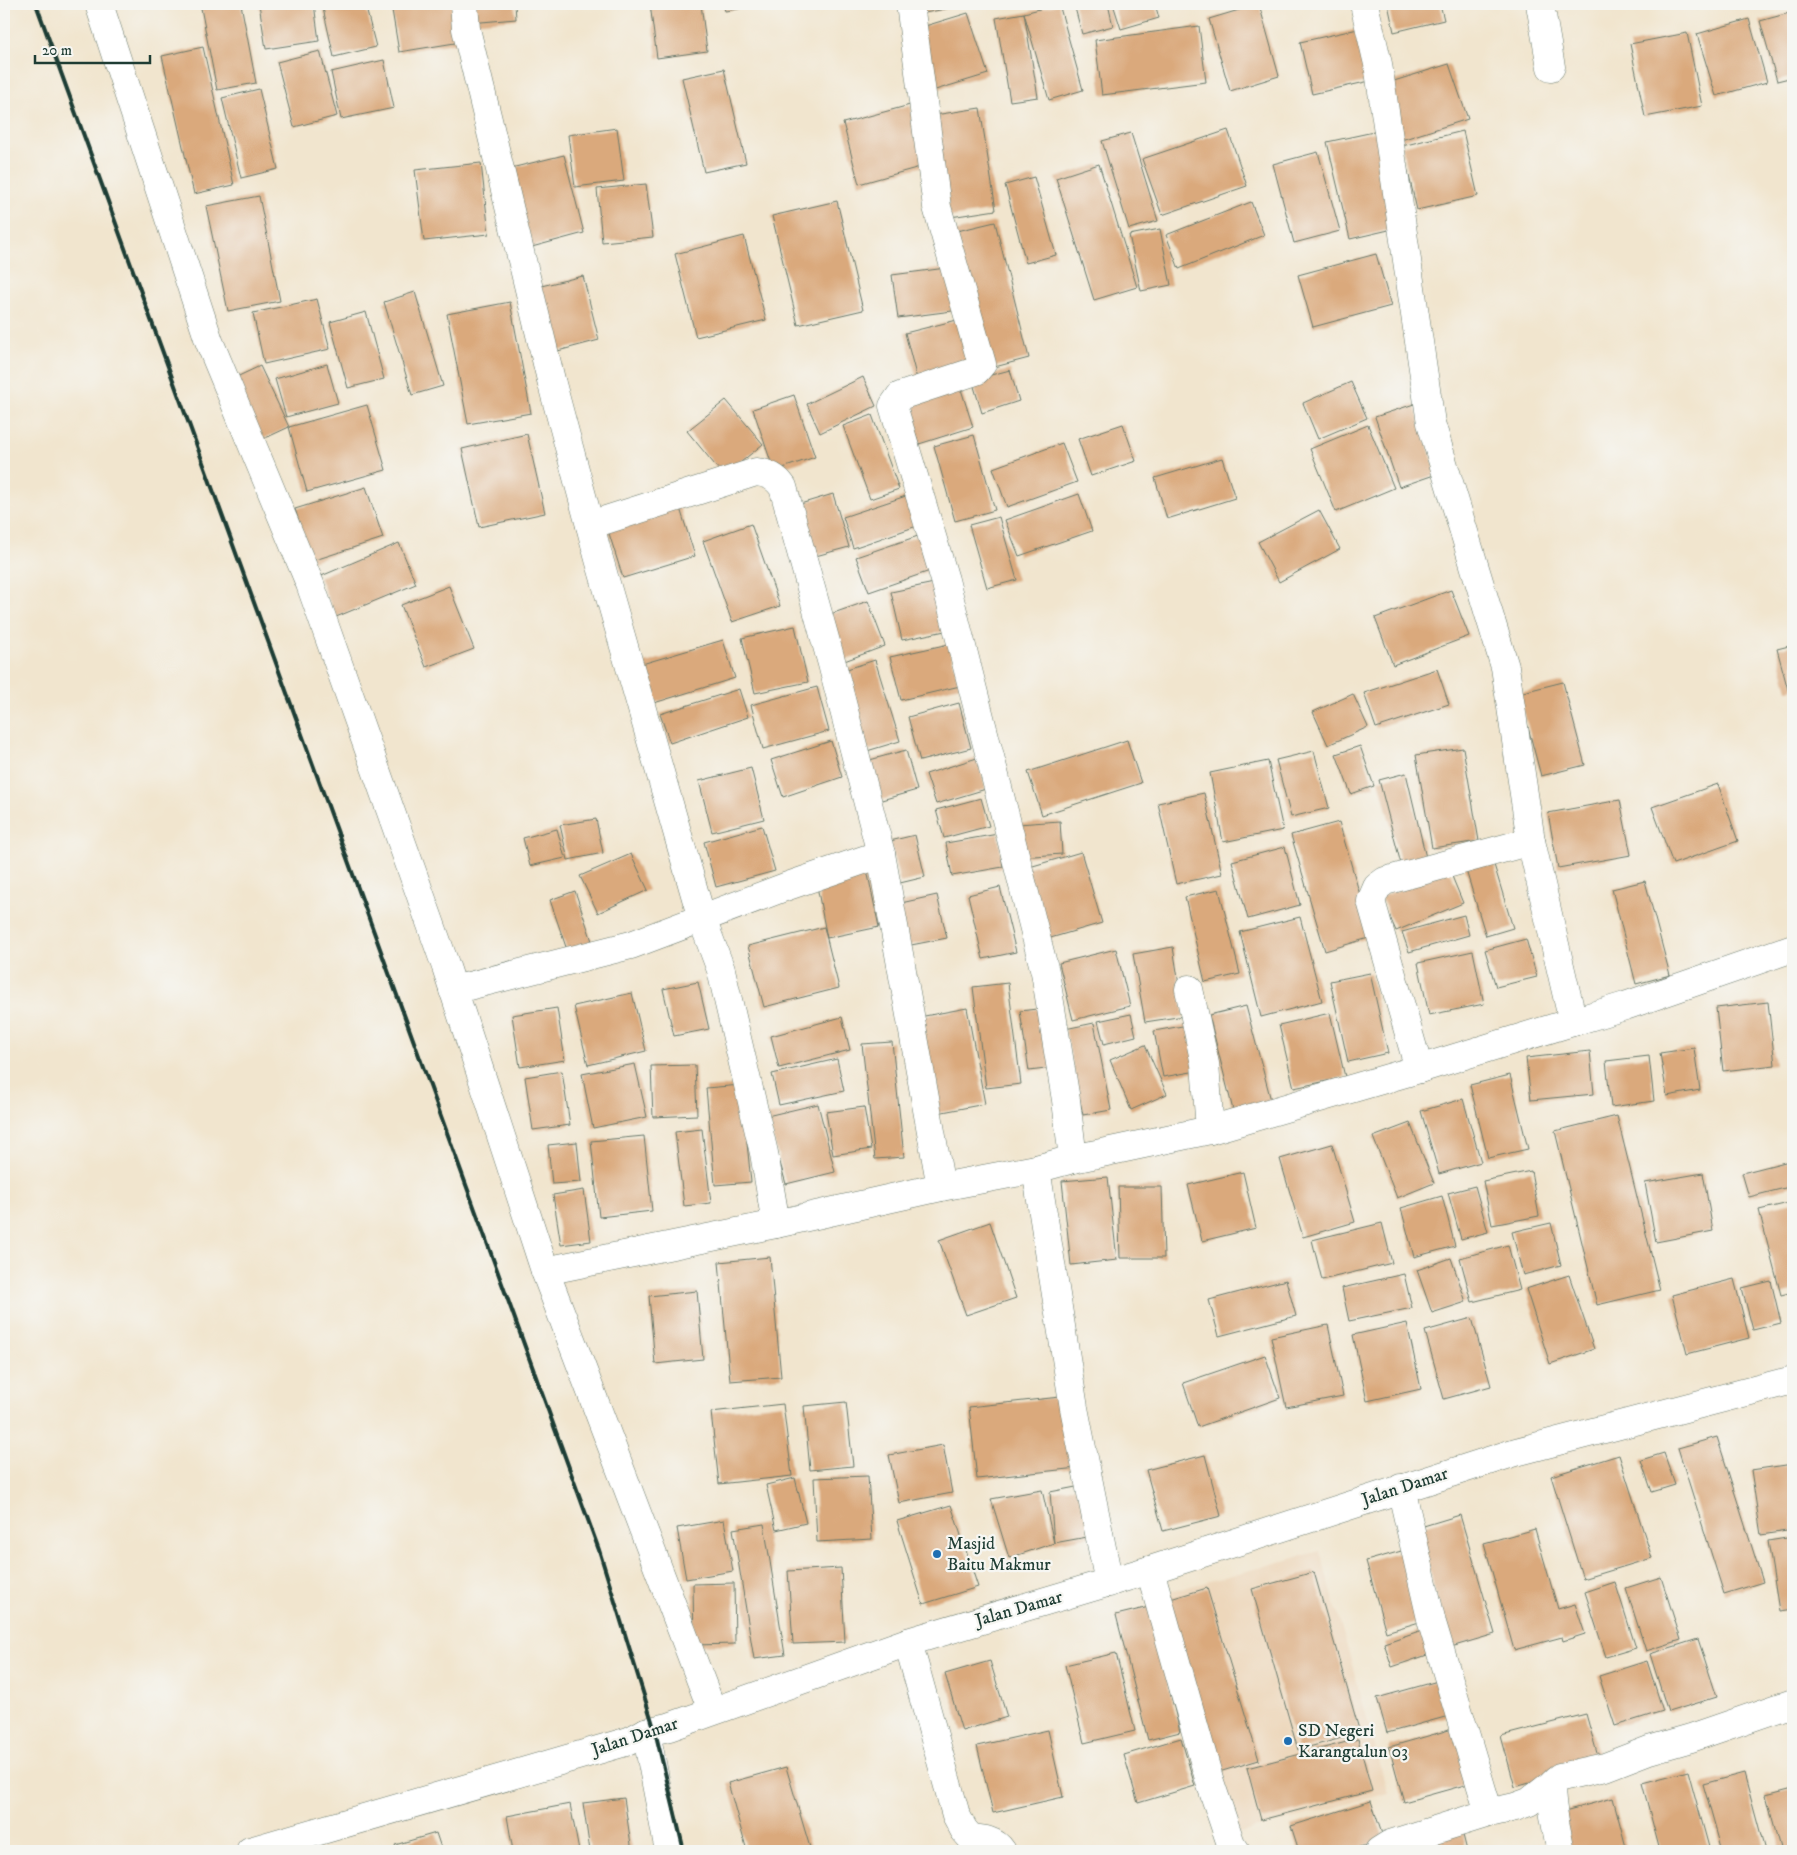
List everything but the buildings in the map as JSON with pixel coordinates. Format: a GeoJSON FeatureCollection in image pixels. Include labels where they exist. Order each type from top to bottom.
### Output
{"type":"FeatureCollection","features":[{"type":"Feature","properties":{"kind":"street"},"geometry":{"type":"LineString","coordinates":[[99,4],[208,341],[310,584],[453,990],[545,1271],[712,1710]]}},
{"type":"Feature","properties":{"kind":"street"},"geometry":{"type":"LineString","coordinates":[[464,4],[466,29],[552,384],[702,919],[721,970],[764,1152],[776,1224]]}},
{"type":"Feature","properties":{"kind":"street"},"geometry":{"type":"LineString","coordinates":[[910,4],[937,207],[982,364],[976,371],[900,396],[893,406],[945,580],[1045,972],[1066,1100],[1073,1159]]}},
{"type":"Feature","properties":{"kind":"street"},"geometry":{"type":"LineString","coordinates":[[1364,4],[1378,64],[1431,423],[1505,667],[1531,841],[1573,1022]]}},
{"type":"Feature","properties":{"kind":"street"},"geometry":{"type":"LineString","coordinates":[[1540,4],[1551,67]]}},
{"type":"Feature","properties":{"kind":"street"},"geometry":{"type":"LineString","coordinates":[[590,525],[756,472],[766,473],[778,480],[783,487],[832,664],[881,854],[941,1187]]}},
{"type":"Feature","properties":{"kind":"street"},"geometry":{"type":"LineString","coordinates":[[1419,1069],[1371,901],[1374,892],[1385,881],[1531,841]]}},
{"type":"Feature","properties":{"kind":"street"},"geometry":{"type":"LineString","coordinates":[[453,990],[631,945],[785,887],[881,854]]}},
{"type":"Feature","properties":{"kind":"street"},"geometry":{"type":"LineString","coordinates":[[545,1271],[776,1224],[941,1187],[1036,1169],[1073,1159],[1210,1130],[1625,1006],[1793,948]]}},
{"type":"Feature","properties":{"kind":"street"},"geometry":{"type":"LineString","coordinates":[[1189,989],[1205,1064],[1210,1130]]}},
{"type":"Feature","properties":{"kind":"street"},"geometry":{"type":"LineString","coordinates":[[1036,1169],[1074,1408],[1109,1583]]}},
{"type":"Feature","properties":{"kind":"street","name":"Jalan Damar"},"geometry":{"type":"LineString","coordinates":[[250,1851],[629,1741],[646,1732],[670,1726],[908,1642],[1109,1583],[1516,1452],[1793,1380]]}},
{"type":"Feature","properties":{"kind":"street"},"geometry":{"type":"LineString","coordinates":[[1401,1488],[1432,1623],[1489,1813]]}},
{"type":"Feature","properties":{"kind":"street"},"geometry":{"type":"LineString","coordinates":[[1150,1570],[1210,1782],[1231,1844],[1236,1851]]}},
{"type":"Feature","properties":{"kind":"street"},"geometry":{"type":"LineString","coordinates":[[908,1642],[956,1815],[971,1838],[988,1839],[1002,1851]]}},
{"type":"Feature","properties":{"kind":"street"},"geometry":{"type":"LineString","coordinates":[[1379,1851],[1390,1844],[1529,1802],[1560,1777],[1605,1767],[1649,1750],[1691,1738],[1793,1703]]}},
{"type":"Feature","properties":{"kind":"street"},"geometry":{"type":"LineString","coordinates":[[646,1732],[669,1851]]}},
{"type":"Feature","properties":{"kind":"street"},"geometry":{"type":"LineString","coordinates":[[1552,1784],[1561,1851]]}},
{"type":"Feature","properties":{"kind":"shaded area","name":"SD Negeri Karangtalun 03"},"geometry":{"type":"Polygon","coordinates":[[[1320,1551],[1388,1793],[1228,1836],[1162,1594],[1320,1551]]]}},
{"type":"Feature","properties":{"kind":"railway"},"geometry":{"type":"LineString","coordinates":[[36,4],[599,1550],[655,1731],[684,1851]]}},
{"type":"Feature","properties":{"kind":"place","name":"Masjid Baitu Makmur"},"geometry":{"type":"Point","coordinates":[937,1554]}},
{"type":"Feature","properties":{"kind":"place","name":"SD Negeri Karangtalun 03"},"geometry":{"type":"Point","coordinates":[1288,1741]}}]}
